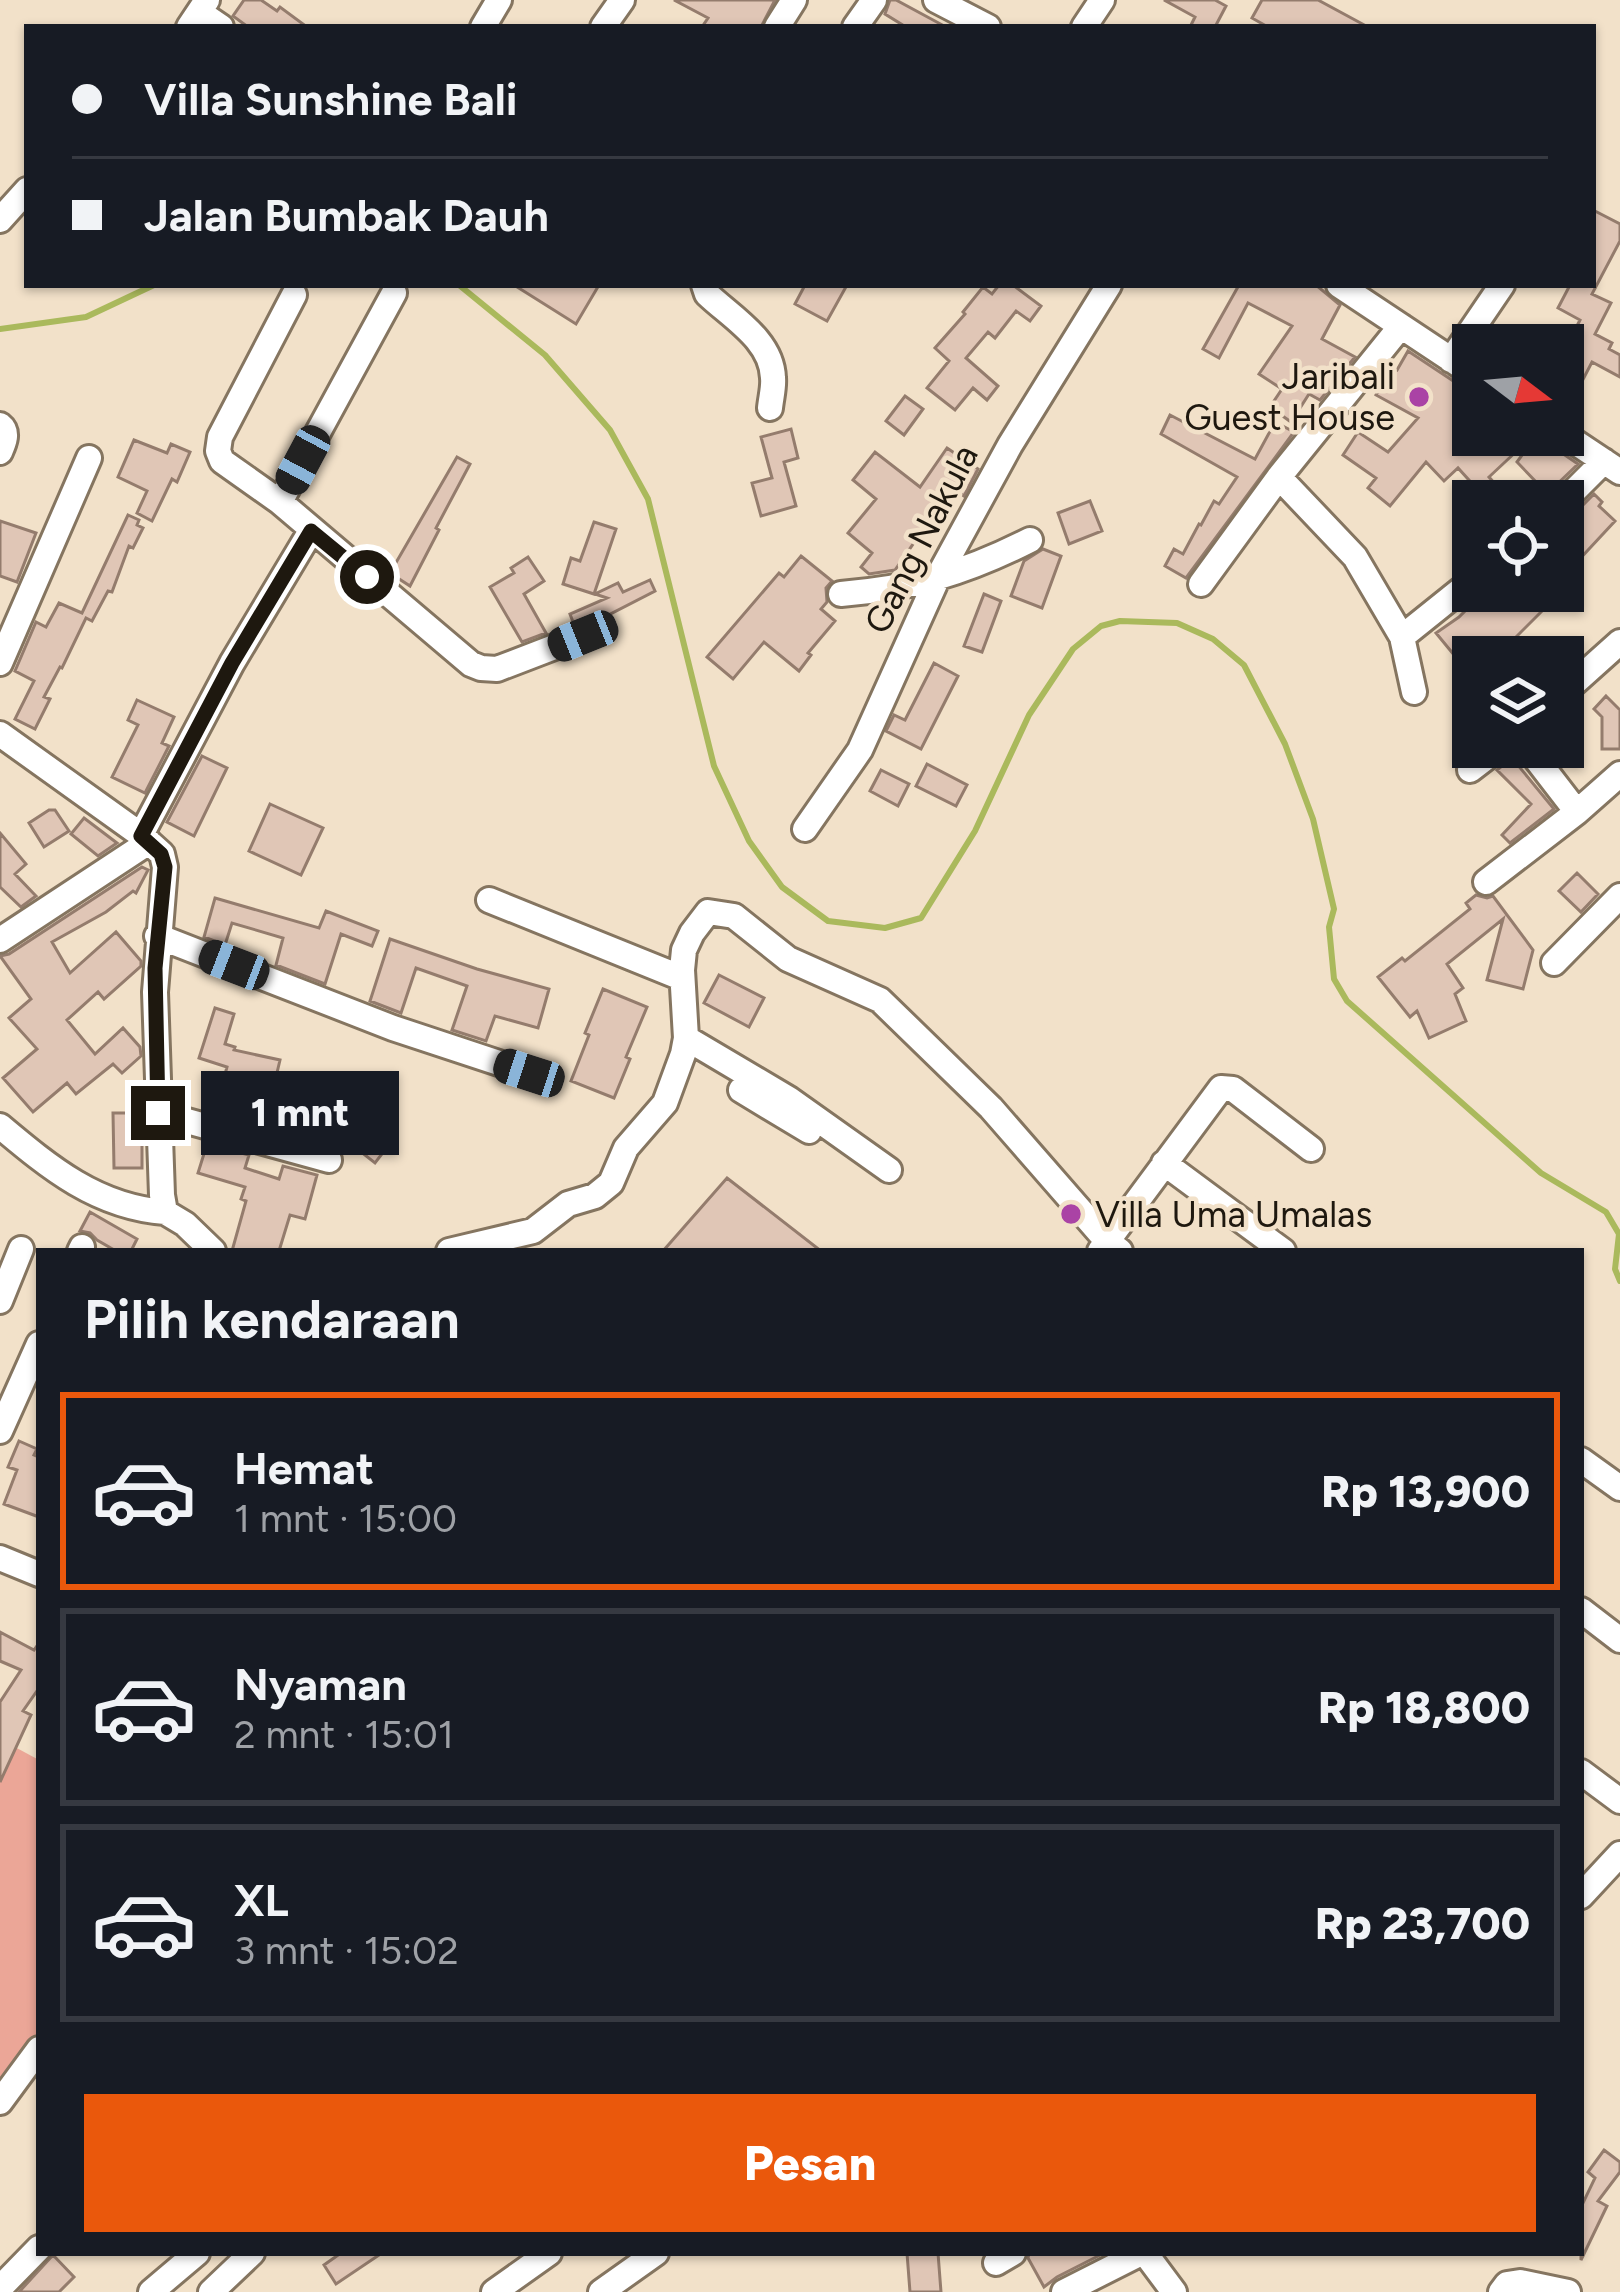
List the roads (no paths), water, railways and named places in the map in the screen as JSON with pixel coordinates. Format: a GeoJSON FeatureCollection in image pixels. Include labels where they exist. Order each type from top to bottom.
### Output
{"type":"FeatureCollection","features":[{"type":"Feature","properties":{"kind":"street"},"geometry":{"type":"LineString","coordinates":[[936,0],[982,24]]}},
{"type":"Feature","properties":{"kind":"street"},"geometry":{"type":"LineString","coordinates":[[0,220],[24,193]]}},
{"type":"Feature","properties":{"kind":"street"},"geometry":{"type":"LineString","coordinates":[[705,288],[764,350],[773,378],[770,408]]}},
{"type":"Feature","properties":{"kind":"street","name":"Gang Nakula"},"geometry":{"type":"LineString","coordinates":[[805,830],[860,751],[938,578],[1010,445],[1107,288]]}},
{"type":"Feature","properties":{"kind":"street"},"geometry":{"type":"LineString","coordinates":[[1344,288],[1451,360],[1500,288]]}},
{"type":"Feature","properties":{"kind":"street"},"geometry":{"type":"LineString","coordinates":[[280,502],[394,293]]}},
{"type":"Feature","properties":{"kind":"street"},"geometry":{"type":"LineString","coordinates":[[294,295],[220,437],[222,461],[280,502],[471,664],[496,669],[583,636]]}},
{"type":"Feature","properties":{"kind":"street"},"geometry":{"type":"LineString","coordinates":[[1201,584],[1279,477],[1401,326]]}},
{"type":"Feature","properties":{"kind":"street"},"geometry":{"type":"LineString","coordinates":[[0,424],[6,438],[0,452]]}},
{"type":"Feature","properties":{"kind":"street"},"geometry":{"type":"LineString","coordinates":[[1584,448],[1612,467],[1584,487]]}},
{"type":"Feature","properties":{"kind":"street"},"geometry":{"type":"LineString","coordinates":[[0,663],[89,458]]}},
{"type":"Feature","properties":{"kind":"street"},"geometry":{"type":"LineString","coordinates":[[1279,477],[1355,557],[1402,637],[1414,692]]}},
{"type":"Feature","properties":{"kind":"street"},"geometry":{"type":"LineString","coordinates":[[0,940],[145,839],[232,663],[311,531]]}},
{"type":"Feature","properties":{"kind":"street"},"geometry":{"type":"LineString","coordinates":[[841,594],[938,578],[985,563],[1030,540]]}},
{"type":"Feature","properties":{"kind":"street"},"geometry":{"type":"LineString","coordinates":[[1402,637],[1452,597]]}},
{"type":"Feature","properties":{"kind":"street"},"geometry":{"type":"LineString","coordinates":[[1584,675],[1620,643]]}},
{"type":"Feature","properties":{"kind":"street"},"geometry":{"type":"LineString","coordinates":[[0,734],[161,854],[164,898],[155,992],[164,1212]]}},
{"type":"Feature","properties":{"kind":"street"},"geometry":{"type":"LineString","coordinates":[[1543,768],[1577,812]]}},
{"type":"Feature","properties":{"kind":"street"},"geometry":{"type":"LineString","coordinates":[[1486,882],[1620,774]]}},
{"type":"Feature","properties":{"kind":"street"},"geometry":{"type":"LineString","coordinates":[[1554,964],[1620,896]]}},
{"type":"Feature","properties":{"kind":"street"},"geometry":{"type":"LineString","coordinates":[[489,900],[682,979]]}},
{"type":"Feature","properties":{"kind":"street"},"geometry":{"type":"LineString","coordinates":[[462,1248],[533,1231],[568,1204],[603,1191],[619,1169],[626,1148],[665,1103],[684,1046],[684,950],[708,912],[734,916],[788,959],[880,1000],[991,1108],[1109,1248],[1164,1163],[1221,1088],[1233,1089],[1311,1149]]}},
{"type":"Feature","properties":{"kind":"street"},"geometry":{"type":"LineString","coordinates":[[158,936],[381,1024],[529,1073]]}},
{"type":"Feature","properties":{"kind":"street"},"geometry":{"type":"LineString","coordinates":[[684,1046],[824,1141]]}},
{"type":"Feature","properties":{"kind":"street"},"geometry":{"type":"LineString","coordinates":[[684,1046],[788,1099],[889,1170]]}},
{"type":"Feature","properties":{"kind":"street"},"geometry":{"type":"LineString","coordinates":[[158,1113],[329,1160]]}},
{"type":"Feature","properties":{"kind":"street"},"geometry":{"type":"LineString","coordinates":[[0,1126],[74,1184],[127,1205],[164,1212],[210,1248]]}},
{"type":"Feature","properties":{"kind":"street"},"geometry":{"type":"LineString","coordinates":[[1164,1163],[1279,1248]]}},
{"type":"Feature","properties":{"kind":"street"},"geometry":{"type":"LineString","coordinates":[[0,1301],[21,1249]]}},
{"type":"Feature","properties":{"kind":"street"},"geometry":{"type":"LineString","coordinates":[[0,1431],[36,1351]]}},
{"type":"Feature","properties":{"kind":"street"},"geometry":{"type":"LineString","coordinates":[[1584,1462],[1620,1488]]}},
{"type":"Feature","properties":{"kind":"street"},"geometry":{"type":"LineString","coordinates":[[0,1558],[36,1573]]}},
{"type":"Feature","properties":{"kind":"street"},"geometry":{"type":"LineString","coordinates":[[1584,1612],[1620,1640]]}},
{"type":"Feature","properties":{"kind":"street"},"geometry":{"type":"LineString","coordinates":[[1584,1774],[1620,1802]]}},
{"type":"Feature","properties":{"kind":"street"},"geometry":{"type":"LineString","coordinates":[[1584,1893],[1620,1854]]}},
{"type":"Feature","properties":{"kind":"street"},"geometry":{"type":"LineString","coordinates":[[0,2102],[36,2053]]}},
{"type":"Feature","properties":{"kind":"street"},"geometry":{"type":"LineString","coordinates":[[0,2288],[36,2251]]}},
{"type":"Feature","properties":{"kind":"street"},"geometry":{"type":"LineString","coordinates":[[151,2292],[193,2256]]}},
{"type":"Feature","properties":{"kind":"street"},"geometry":{"type":"LineString","coordinates":[[211,2292],[249,2256]]}},
{"type":"Feature","properties":{"kind":"street"},"geometry":{"type":"LineString","coordinates":[[494,2292],[545,2256]]}},
{"type":"Feature","properties":{"kind":"street"},"geometry":{"type":"LineString","coordinates":[[602,2292],[652,2256]]}},
{"type":"Feature","properties":{"kind":"street"},"geometry":{"type":"LineString","coordinates":[[1064,2292],[1137,2256]]}},
{"type":"Feature","properties":{"kind":"street"},"geometry":{"type":"LineString","coordinates":[[1145,2256],[1174,2292]]}},
{"type":"Feature","properties":{"kind":"street"},"geometry":{"type":"LineString","coordinates":[[1501,2292],[1513,2282],[1568,2292]]}},
{"type":"Feature","properties":{"kind":"waterway"},"geometry":{"type":"LineString","coordinates":[[0,329],[86,317],[148,288]]}},
{"type":"Feature","properties":{"kind":"waterway"},"geometry":{"type":"LineString","coordinates":[[463,288],[545,355],[610,430],[648,499],[714,766],[749,841],[782,887],[828,921],[885,928],[921,918],[975,831],[1029,715],[1073,649],[1101,626],[1120,621],[1177,623],[1213,639],[1244,665],[1285,744],[1313,819],[1334,909],[1329,927],[1334,979],[1347,1001],[1541,1173],[1606,1212],[1619,1234],[1615,1269],[1620,1281]]}},
{"type":"Feature","properties":{"kind":"place","name":"Jaribali Guest House"},"geometry":{"type":"Point","coordinates":[1419,397]}},
{"type":"Feature","properties":{"kind":"place","name":"Villa Uma Umalas"},"geometry":{"type":"Point","coordinates":[1071,1214]}}]}
